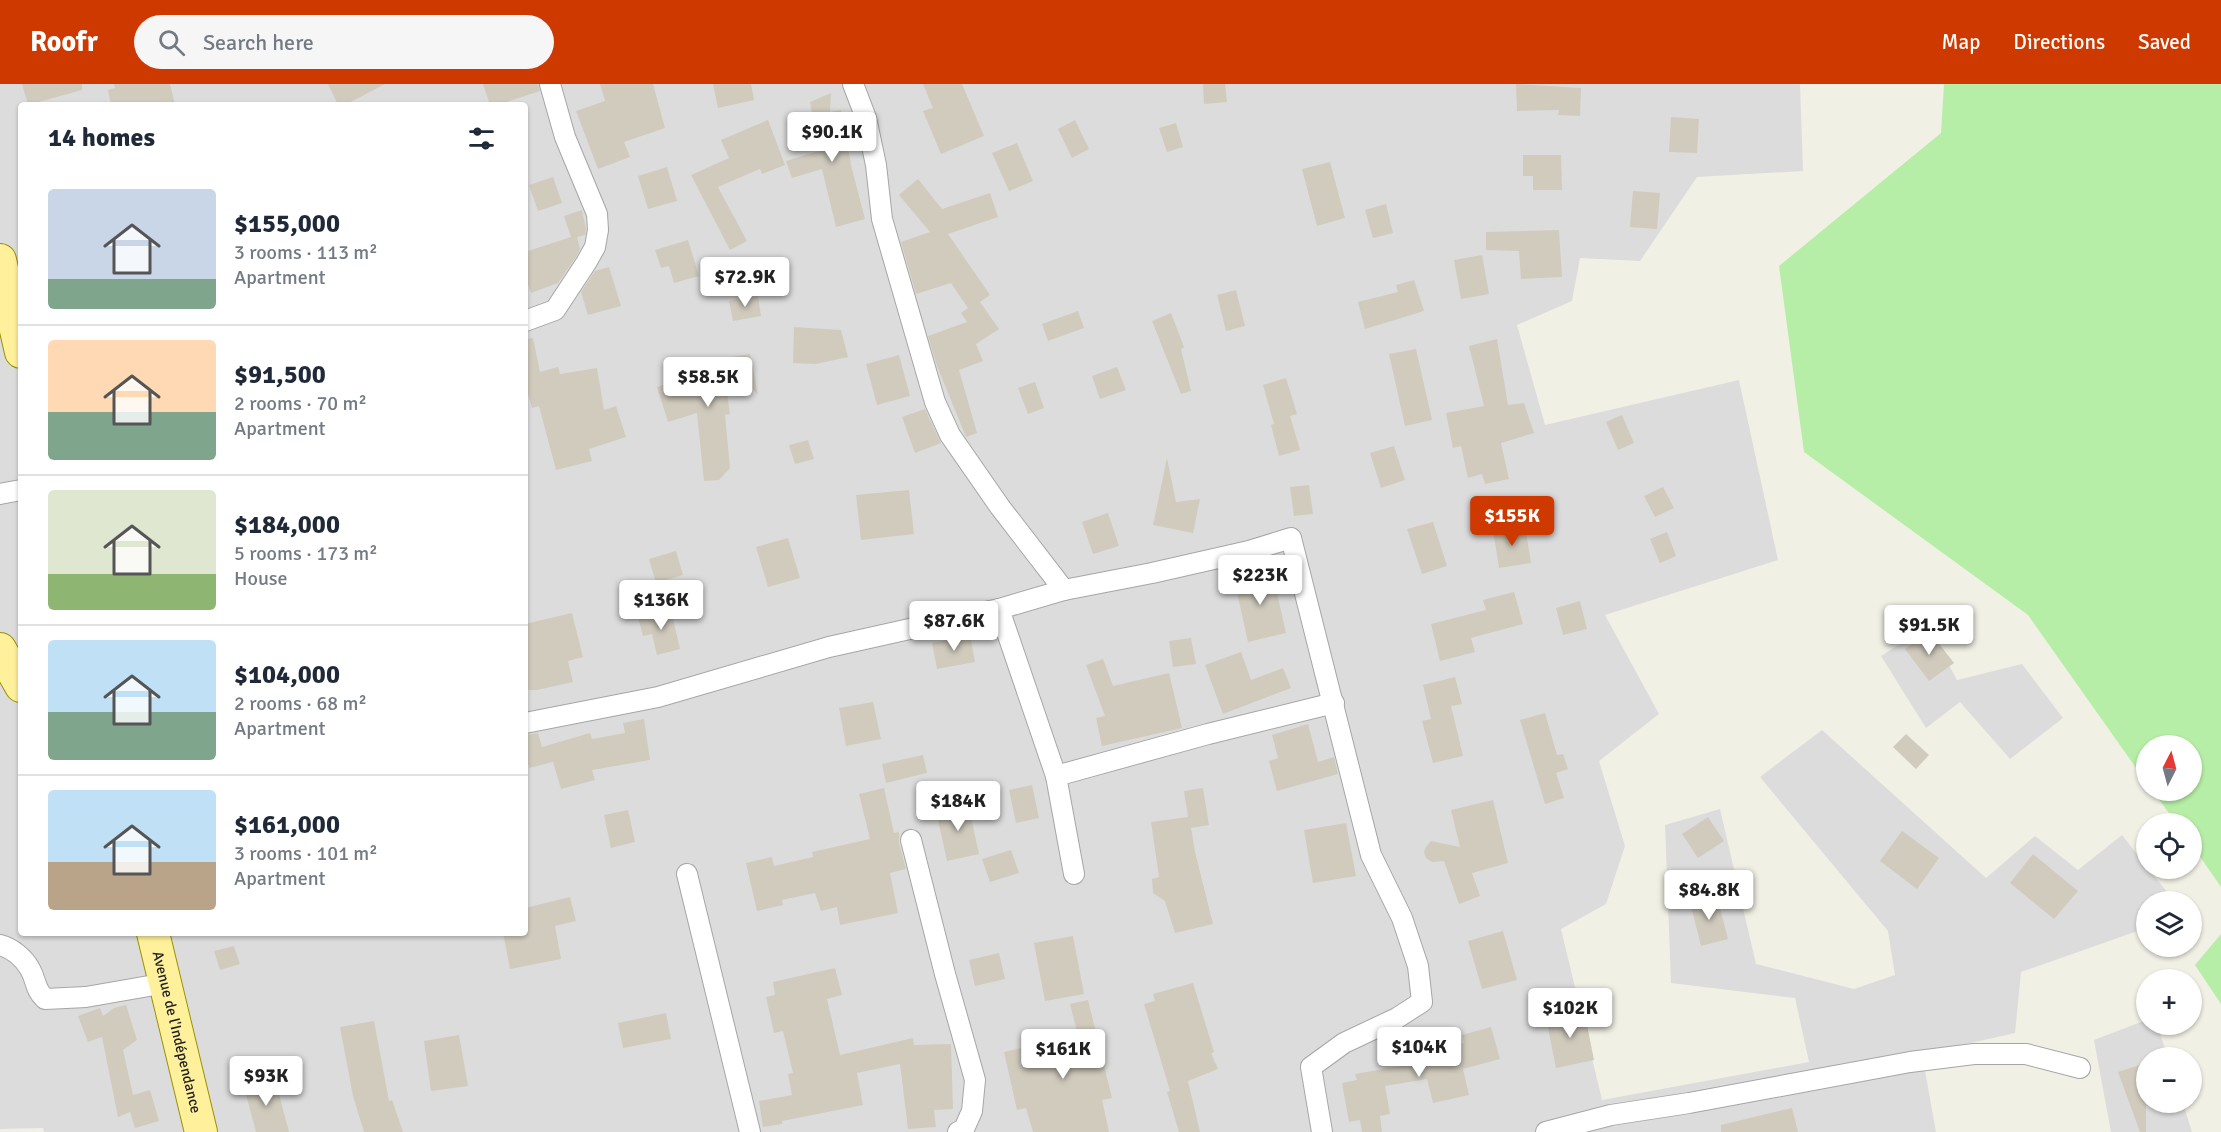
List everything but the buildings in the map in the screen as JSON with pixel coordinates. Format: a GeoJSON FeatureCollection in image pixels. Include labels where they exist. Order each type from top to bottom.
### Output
{"type":"FeatureCollection","features":[{"type":"Feature","properties":{"kind":"main road"},"geometry":{"type":"LineString","coordinates":[[0,260],[18,339]]}},
{"type":"Feature","properties":{"kind":"main road"},"geometry":{"type":"LineString","coordinates":[[0,649],[18,681]]}},
{"type":"Feature","properties":{"kind":"main road","name":"Avenue de l'Indépendance"},"geometry":{"type":"LineString","coordinates":[[154,936],[201,1132]]}},
{"type":"Feature","properties":{"kind":"street"},"geometry":{"type":"LineString","coordinates":[[528,320],[555,310],[595,247],[598,230],[597,214],[565,137],[550,84]]}},
{"type":"Feature","properties":{"kind":"street"},"geometry":{"type":"LineString","coordinates":[[853,84],[866,118],[876,165],[882,219],[935,402],[950,435],[1000,507],[1064,590]]}},
{"type":"Feature","properties":{"kind":"street"},"geometry":{"type":"LineString","coordinates":[[0,494],[18,491]]}},
{"type":"Feature","properties":{"kind":"street"},"geometry":{"type":"LineString","coordinates":[[528,722],[658,697],[829,647],[999,609],[1064,590],[1238,554],[1292,538],[1371,855],[1402,918],[1418,966],[1422,1002],[1397,1018],[1344,1043],[1311,1067],[1322,1132]]}},
{"type":"Feature","properties":{"kind":"street"},"geometry":{"type":"LineString","coordinates":[[999,609],[1056,776],[1074,874]]}},
{"type":"Feature","properties":{"kind":"street"},"geometry":{"type":"LineString","coordinates":[[1056,776],[1208,734],[1334,703]]}},
{"type":"Feature","properties":{"kind":"street"},"geometry":{"type":"LineString","coordinates":[[911,840],[975,1080],[972,1111],[964,1129],[958,1132]]}},
{"type":"Feature","properties":{"kind":"street"},"geometry":{"type":"LineString","coordinates":[[687,874],[750,1132]]}},
{"type":"Feature","properties":{"kind":"street"},"geometry":{"type":"LineString","coordinates":[[0,945],[8,947],[20,956],[31,970],[37,991],[45,999],[86,997],[166,983]]}},
{"type":"Feature","properties":{"kind":"street"},"geometry":{"type":"LineString","coordinates":[[1554,1131],[1611,1114],[1910,1062],[1964,1055],[2026,1054],[2080,1068]]}},
{"type":"Feature","properties":{"kind":"shaded area"},"geometry":{"type":"Polygon","coordinates":[[[0,84],[1800,84],[1803,171],[1697,177],[1640,261],[1580,258],[1572,301],[1517,325],[1545,425],[1739,380],[1778,560],[1605,615],[1659,714],[1599,761],[1625,846],[1606,904],[1561,929],[1602,1100],[1809,1062],[1795,998],[1671,983],[1665,825],[1720,809],[1756,964],[1854,989],[1895,975],[1888,931],[1760,777],[1822,730],[1986,878],[2035,836],[2078,870],[2122,835],[2136,853],[2136,879],[2157,879],[2166,891],[2136,891],[2136,932],[2021,972],[2015,1033],[1922,1054],[1936,1132],[44,1132],[43,1128],[0,1129],[0,84]]]}},
{"type":"Feature","properties":{"kind":"shaded area"},"geometry":{"type":"Polygon","coordinates":[[[1928,626],[1957,680],[2022,664],[2063,718],[2010,759],[1960,702],[1926,728],[1881,656],[1928,626]]]}},
{"type":"Feature","properties":{"kind":"shaded area"},"geometry":{"type":"Polygon","coordinates":[[[2136,1024],[2136,1035],[2160,1035],[2165,1047],[2136,1047],[2136,1113],[2186,1113],[2192,1132],[2111,1132],[2094,1040],[2136,1024]]]}},
{"type":"Feature","properties":{"kind":"green space"},"geometry":{"type":"Polygon","coordinates":[[[1944,84],[2221,84],[2221,887],[2202,859],[2202,813],[2169,813],[2160,801],[2202,801],[2202,735],[2136,735],[2136,768],[2028,615],[1804,452],[1779,266],[1941,133],[1944,84]]]}},
{"type":"Feature","properties":{"kind":"green space"},"geometry":{"type":"Polygon","coordinates":[[[2221,934],[2221,1004],[2202,976],[2202,969],[2198,969],[2195,965],[2221,934]]]}}]}
